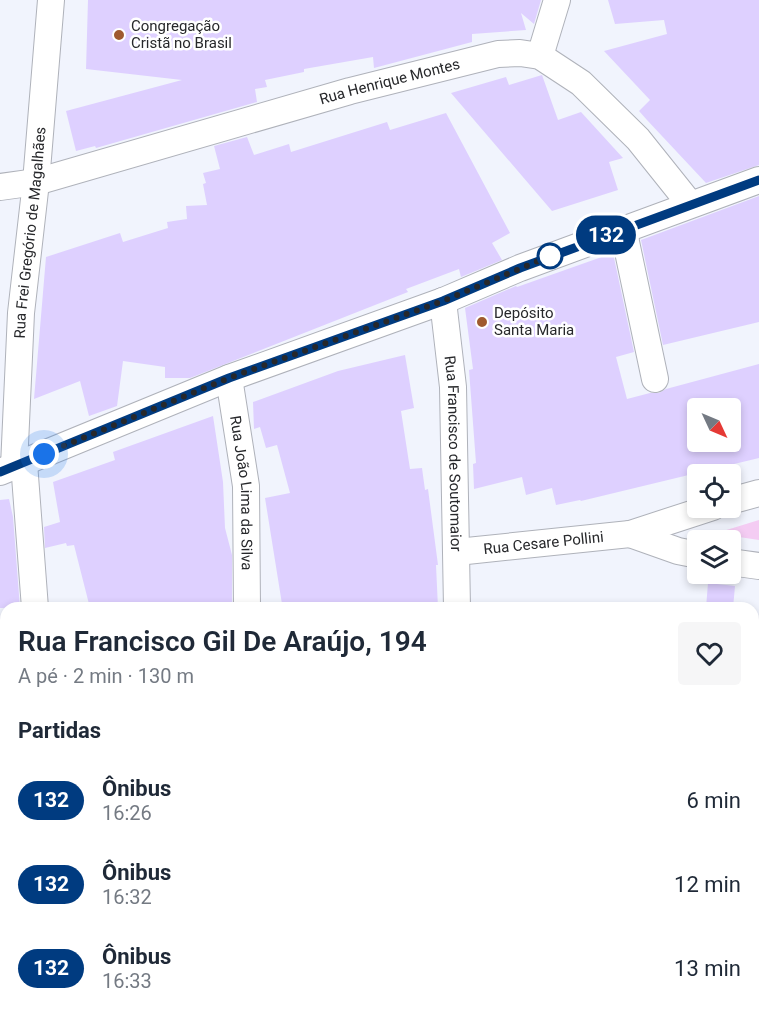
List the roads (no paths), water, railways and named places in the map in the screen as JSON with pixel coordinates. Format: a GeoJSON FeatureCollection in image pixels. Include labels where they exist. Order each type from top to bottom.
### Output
{"type":"FeatureCollection","features":[{"type":"Feature","properties":{"kind":"street","name":"Rua Frei Gregório de Magalhães"},"geometry":{"type":"LineString","coordinates":[[34,602],[13,467],[10,314],[36,182],[51,0]]}},
{"type":"Feature","properties":{"kind":"street"},"geometry":{"type":"LineString","coordinates":[[540,56],[557,0]]}},
{"type":"Feature","properties":{"kind":"street","name":"Rua Henrique Montes"},"geometry":{"type":"LineString","coordinates":[[0,187],[36,182],[350,91],[498,54],[520,53],[540,56],[581,83],[638,139],[690,204]]}},
{"type":"Feature","properties":{"kind":"street"},"geometry":{"type":"LineString","coordinates":[[13,467],[229,378],[443,301],[623,228],[759,180]]}},
{"type":"Feature","properties":{"kind":"street"},"geometry":{"type":"LineString","coordinates":[[623,228],[655,379]]}},
{"type":"Feature","properties":{"kind":"street","name":"Rua Francisco de Soutomaior"},"geometry":{"type":"LineString","coordinates":[[443,301],[453,387],[457,602]]}},
{"type":"Feature","properties":{"kind":"street","name":"Rua João Lima da Silva"},"geometry":{"type":"LineString","coordinates":[[229,378],[246,486],[247,602]]}},
{"type":"Feature","properties":{"kind":"street"},"geometry":{"type":"LineString","coordinates":[[741,498],[759,493]]}},
{"type":"Feature","properties":{"kind":"street","name":"Rua Cesare Pollini"},"geometry":{"type":"LineString","coordinates":[[456,552],[630,534],[687,515]]}},
{"type":"Feature","properties":{"kind":"street","name":"Rua Cesare Pollini"},"geometry":{"type":"LineString","coordinates":[[630,534],[687,553]]}},
{"type":"Feature","properties":{"kind":"street"},"geometry":{"type":"LineString","coordinates":[[741,564],[759,566]]}},
{"type":"Feature","properties":{"kind":"place","name":"Congregação Cristã no Brasil"},"geometry":{"type":"Point","coordinates":[119,35]}},
{"type":"Feature","properties":{"kind":"place","name":"Depósito Santa Maria"},"geometry":{"type":"Point","coordinates":[482,322]}}]}
